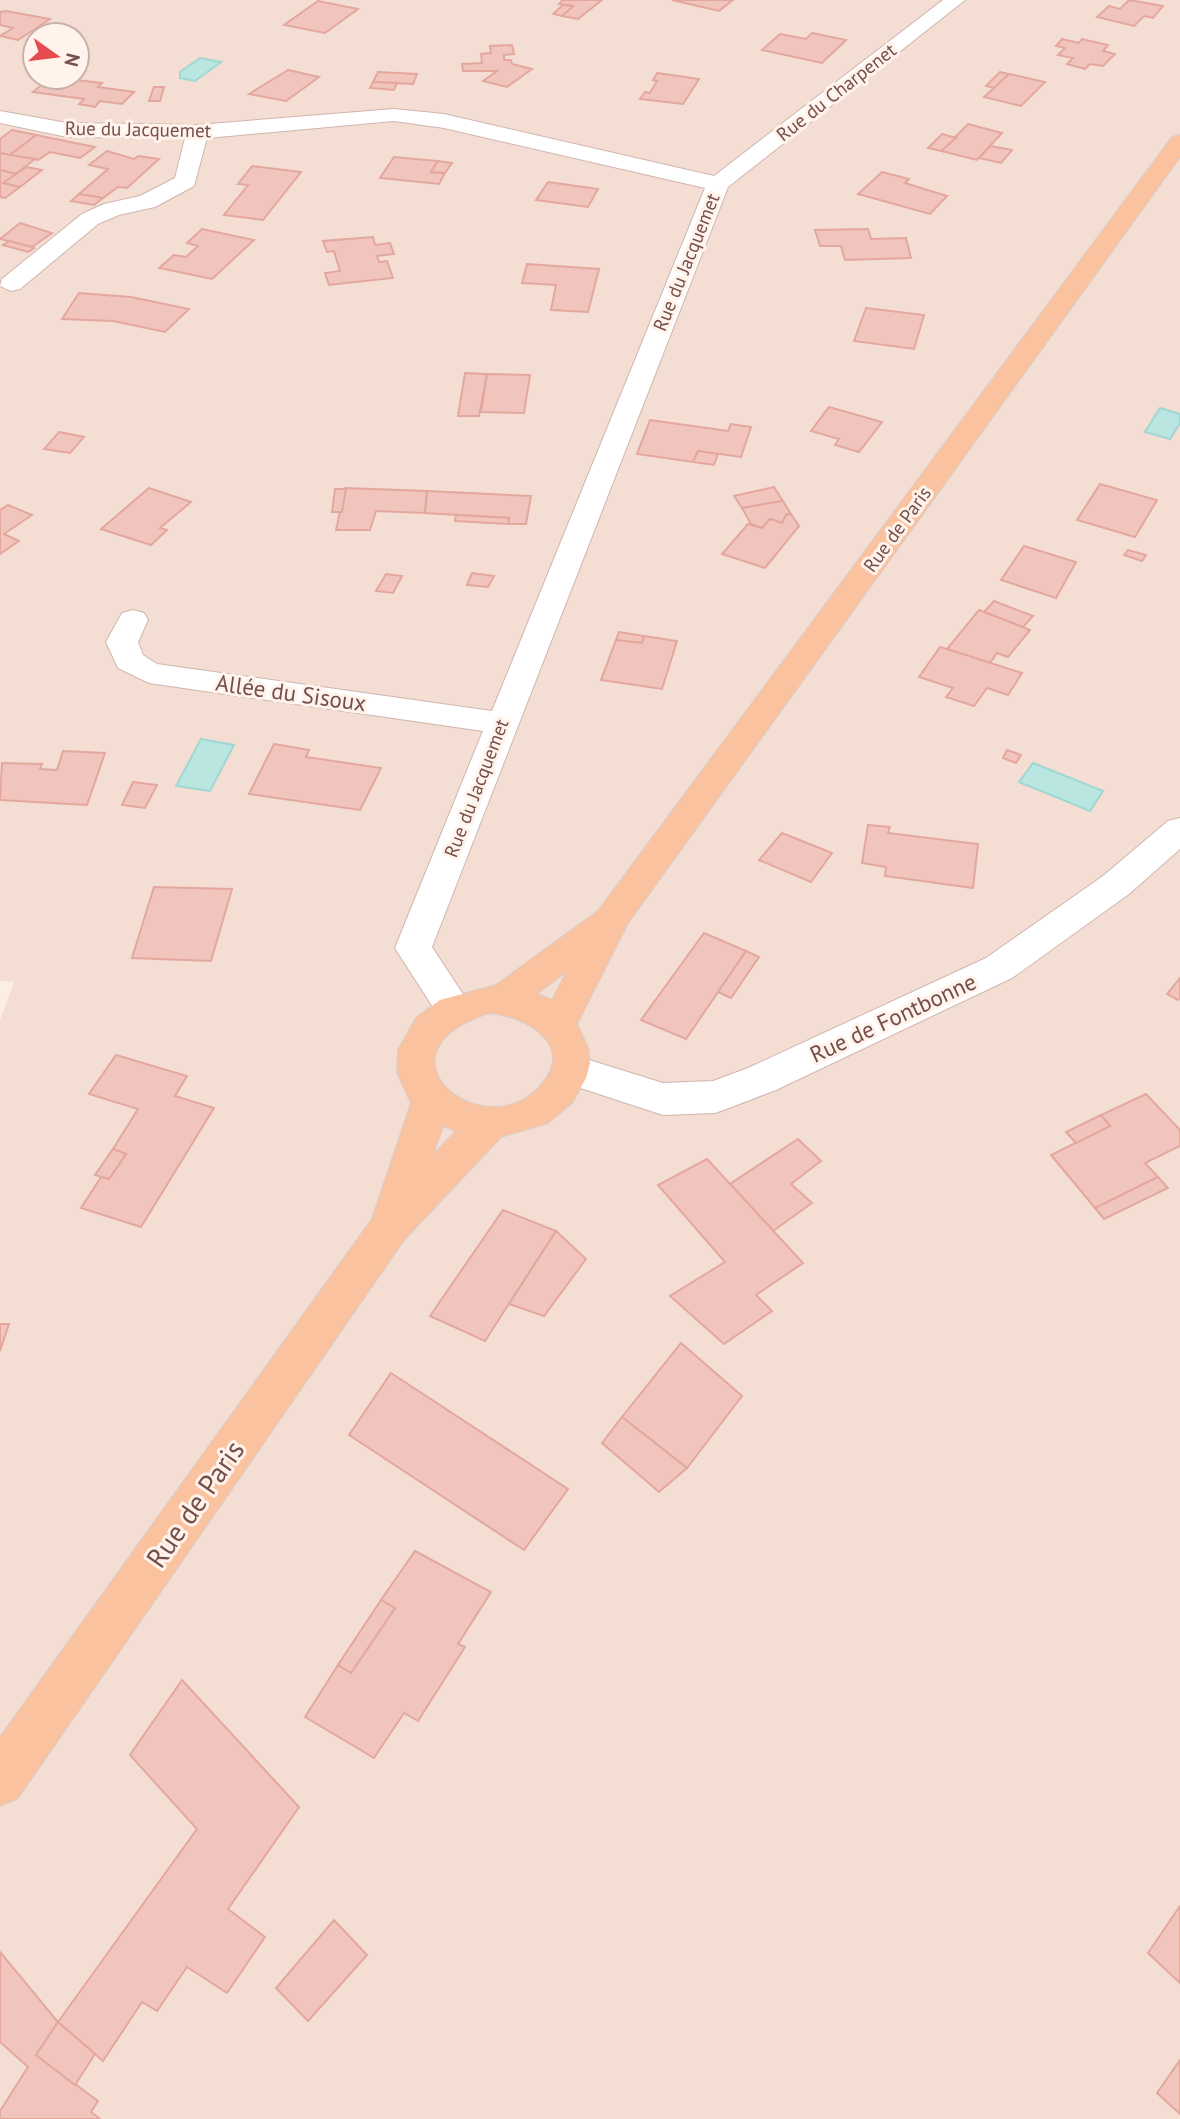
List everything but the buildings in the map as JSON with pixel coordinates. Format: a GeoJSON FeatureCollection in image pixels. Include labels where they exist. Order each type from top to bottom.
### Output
{"type":"FeatureCollection","features":[{"type":"Feature","properties":{"kind":"main road","name":"Rue de Paris"},"geometry":{"type":"LineString","coordinates":[[558,1025],[613,916],[1180,142]]}},
{"type":"Feature","properties":{"kind":"main road","name":"Rue de Paris"},"geometry":{"type":"LineString","coordinates":[[505,999],[613,916]]}},
{"type":"Feature","properties":{"kind":"main road"},"geometry":{"type":"LineString","coordinates":[[489,999],[505,999],[527,1004],[545,1013],[558,1025],[568,1041],[570,1069],[565,1082],[554,1098],[533,1113],[513,1120],[489,1123],[451,1115],[431,1101],[416,1075],[414,1058],[422,1036],[436,1019],[453,1008],[489,999]]}},
{"type":"Feature","properties":{"kind":"main road","name":"Rue de Paris"},"geometry":{"type":"LineString","coordinates":[[390,1228],[431,1101]]}},
{"type":"Feature","properties":{"kind":"main road","name":"Rue de Paris"},"geometry":{"type":"LineString","coordinates":[[0,1780],[390,1228],[489,1123]]}},
{"type":"Feature","properties":{"kind":"street","name":"Rue du Charpenet"},"geometry":{"type":"LineString","coordinates":[[718,184],[955,0]]}},
{"type":"Feature","properties":{"kind":"street","name":"Rue du Jacquemet"},"geometry":{"type":"LineString","coordinates":[[0,117],[67,130],[197,132],[394,115],[444,121],[718,184],[413,948],[453,1008]]}},
{"type":"Feature","properties":{"kind":"street"},"geometry":{"type":"LineString","coordinates":[[11,284],[90,219],[112,209],[147,202],[186,181],[197,132]]}},
{"type":"Feature","properties":{"kind":"street","name":"Allée du Sisoux"},"geometry":{"type":"LineString","coordinates":[[134,620],[121,642],[129,661],[149,673],[501,723]]}},
{"type":"Feature","properties":{"kind":"street","name":"Rue de Fontbonne"},"geometry":{"type":"LineString","coordinates":[[570,1069],[663,1099],[715,1097],[762,1079],[999,968],[1116,885],[1180,830]]}},
{"type":"Feature","properties":{"kind":"shaded area"},"geometry":{"type":"Polygon","coordinates":[[[0,0],[1180,0],[1180,2119],[0,2119],[0,1020],[14,982],[0,981],[0,0]]]}},
{"type":"Feature","properties":{"kind":"water"},"geometry":{"type":"Polygon","coordinates":[[[200,58],[221,62],[195,81],[180,78],[180,72],[200,58]]]}},
{"type":"Feature","properties":{"kind":"water"},"geometry":{"type":"Polygon","coordinates":[[[1160,408],[1180,414],[1180,423],[1170,439],[1145,432],[1160,408]]]}},
{"type":"Feature","properties":{"kind":"water"},"geometry":{"type":"Polygon","coordinates":[[[201,739],[234,745],[210,791],[176,786],[201,739]]]}},
{"type":"Feature","properties":{"kind":"water"},"geometry":{"type":"Polygon","coordinates":[[[1033,763],[1103,791],[1090,811],[1019,782],[1033,763]]]}}]}
